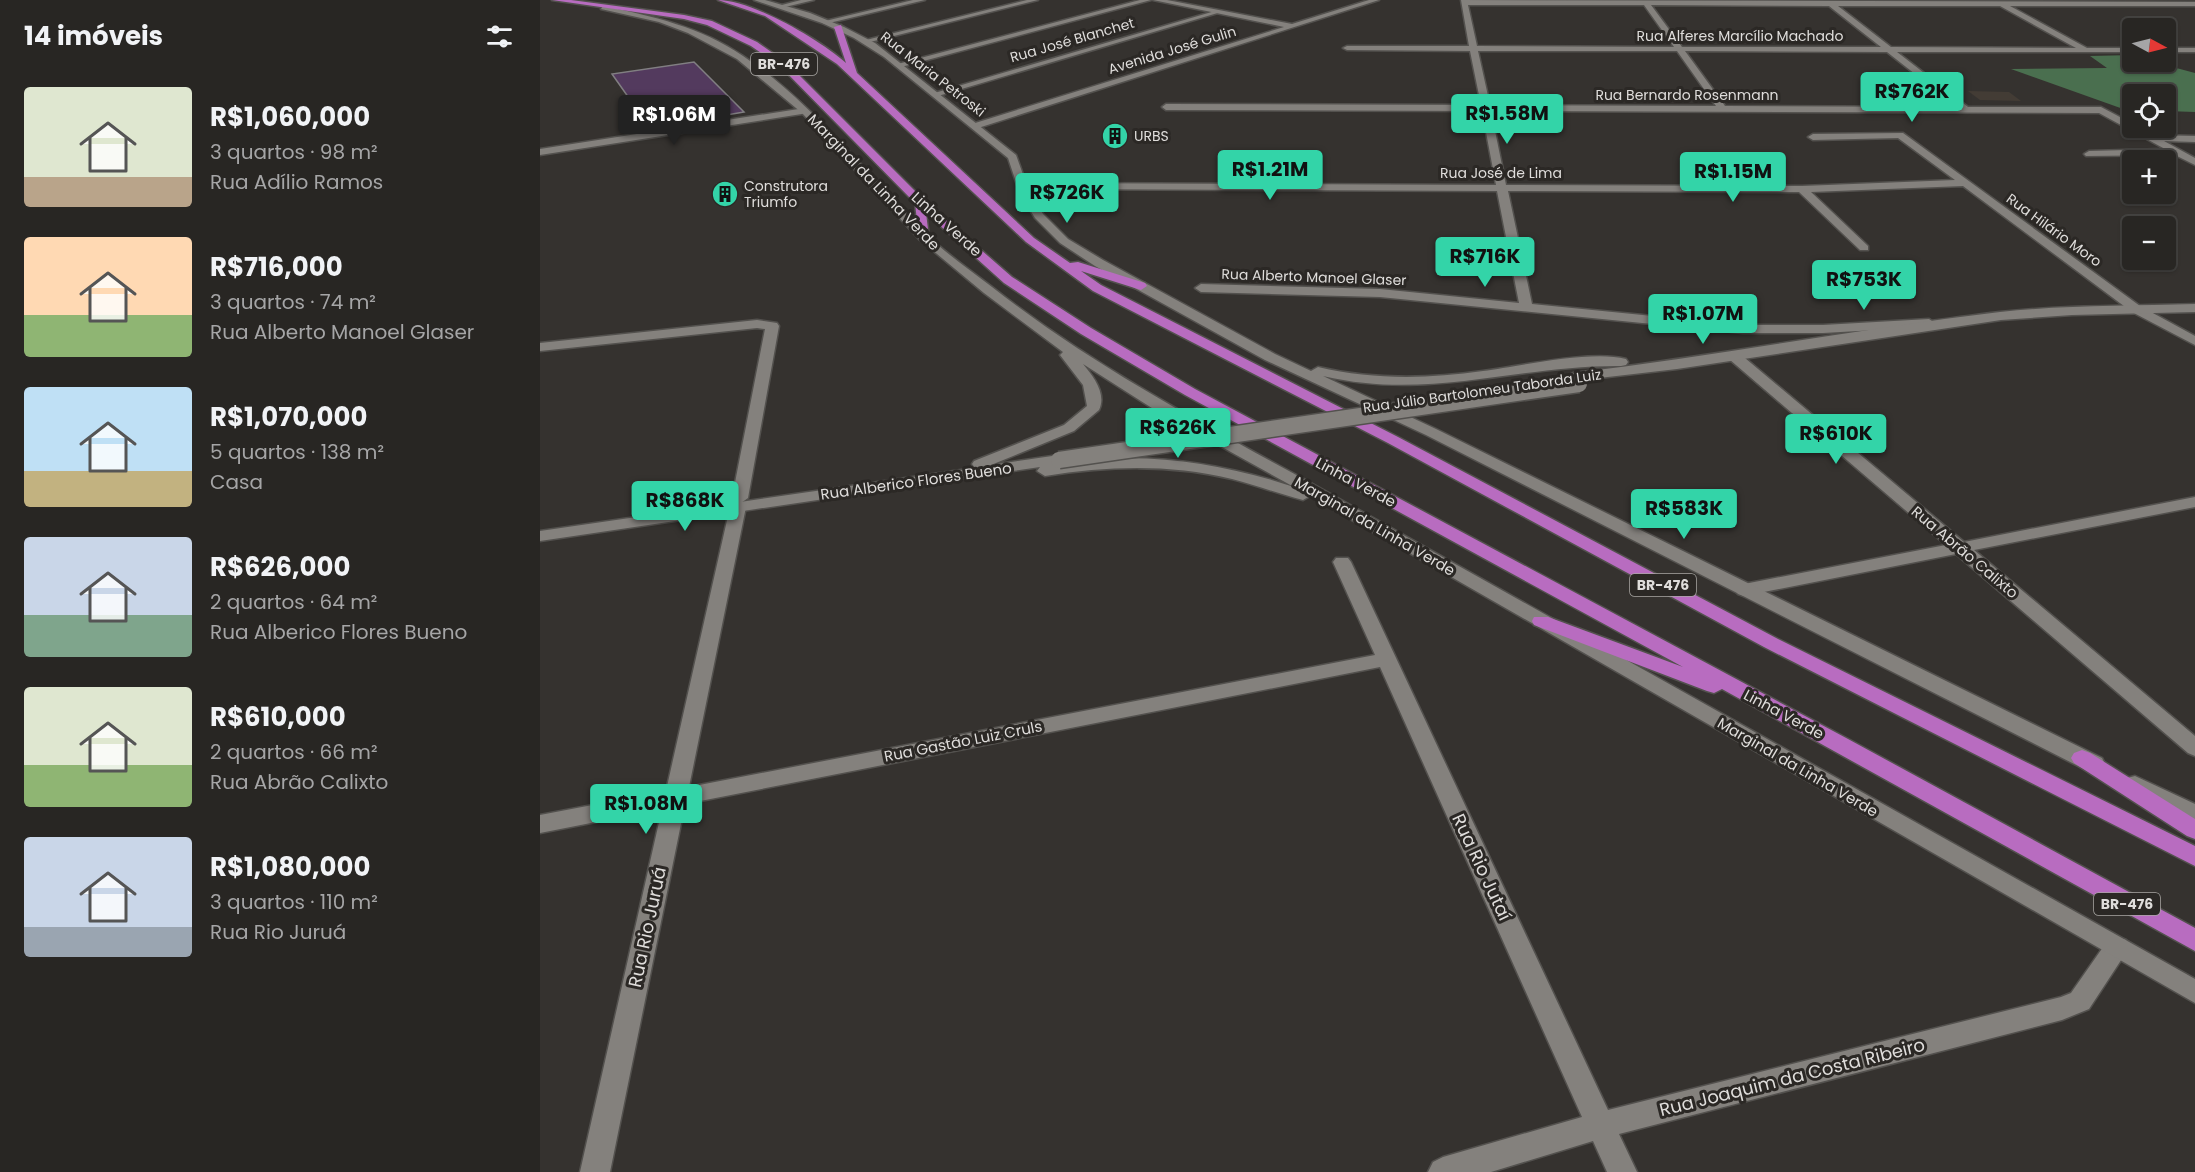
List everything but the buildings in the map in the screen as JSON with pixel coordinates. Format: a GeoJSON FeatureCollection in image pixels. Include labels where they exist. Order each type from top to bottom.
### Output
{"type":"FeatureCollection","features":[{"type":"Feature","properties":{"kind":"highway","name":"Linha Verde"},"geometry":{"type":"LineString","coordinates":[[555,0],[684,17],[709,23],[754,44],[792,72],[920,202],[1008,280],[1095,337],[1190,392],[1779,711],[2195,940]]}},
{"type":"Feature","properties":{"kind":"highway","name":"BR-476"},"geometry":{"type":"LineString","coordinates":[[721,0],[767,15],[832,56],[1011,223],[1055,259],[1134,309],[1393,440],[1771,643],[2195,857]]}},
{"type":"Feature","properties":{"kind":"highway"},"geometry":{"type":"LineString","coordinates":[[838,27],[854,75]]}},
{"type":"Feature","properties":{"kind":"highway"},"geometry":{"type":"LineString","coordinates":[[920,202],[923,237]]}},
{"type":"Feature","properties":{"kind":"highway"},"geometry":{"type":"LineString","coordinates":[[1055,259],[1141,286]]}},
{"type":"Feature","properties":{"kind":"highway"},"geometry":{"type":"LineString","coordinates":[[1541,621],[1779,711]]}},
{"type":"Feature","properties":{"kind":"highway"},"geometry":{"type":"LineString","coordinates":[[2082,758],[2195,830]]}},
{"type":"Feature","properties":{"kind":"highway"},"geometry":{"type":"LineString","coordinates":[[2059,867],[2195,954]]}},
{"type":"Feature","properties":{"kind":"street","name":"Rua Maria Petroski"},"geometry":{"type":"LineString","coordinates":[[757,0],[825,22],[866,40],[1013,157],[1023,188]]}},
{"type":"Feature","properties":{"kind":"street"},"geometry":{"type":"LineString","coordinates":[[781,6],[811,0]]}},
{"type":"Feature","properties":{"kind":"street"},"geometry":{"type":"LineString","coordinates":[[825,22],[922,0]]}},
{"type":"Feature","properties":{"kind":"street"},"geometry":{"type":"LineString","coordinates":[[866,40],[1035,0]]}},
{"type":"Feature","properties":{"kind":"street"},"geometry":{"type":"LineString","coordinates":[[898,64],[1148,0]]}},
{"type":"Feature","properties":{"kind":"street"},"geometry":{"type":"LineString","coordinates":[[1156,0],[1293,27]]}},
{"type":"Feature","properties":{"kind":"street","name":"Avenida José Gulin"},"geometry":{"type":"LineString","coordinates":[[975,126],[1376,0]]}},
{"type":"Feature","properties":{"kind":"street"},"geometry":{"type":"LineString","coordinates":[[1526,308],[1464,2],[1997,2],[2186,4],[2195,6]]}},
{"type":"Feature","properties":{"kind":"street"},"geometry":{"type":"LineString","coordinates":[[1645,2],[1723,109]]}},
{"type":"Feature","properties":{"kind":"street"},"geometry":{"type":"LineString","coordinates":[[1829,2],[1965,109]]}},
{"type":"Feature","properties":{"kind":"street"},"geometry":{"type":"LineString","coordinates":[[1997,2],[2086,50]]}},
{"type":"Feature","properties":{"kind":"street","name":"Marginal da Linha Verde"},"geometry":{"type":"LineString","coordinates":[[603,8],[661,20],[723,47],[761,72],[805,111],[923,237],[1054,340],[1160,407],[1341,507],[2195,992]]}},
{"type":"Feature","properties":{"kind":"street","name":"Rua José Blanchet"},"geometry":{"type":"LineString","coordinates":[[935,94],[1217,12]]}},
{"type":"Feature","properties":{"kind":"street","name":"Rua Alferes Marcílio Machado"},"geometry":{"type":"LineString","coordinates":[[1347,48],[2122,50]]}},
{"type":"Feature","properties":{"kind":"street"},"geometry":{"type":"LineString","coordinates":[[2176,50],[2195,50]]}},
{"type":"Feature","properties":{"kind":"street","name":"Rua Bernardo Rosenmann"},"geometry":{"type":"LineString","coordinates":[[1166,108],[2101,110],[2122,122]]}},
{"type":"Feature","properties":{"kind":"street"},"geometry":{"type":"LineString","coordinates":[[540,152],[805,111]]}},
{"type":"Feature","properties":{"kind":"street","name":"Rua Hilário Moro"},"geometry":{"type":"LineString","coordinates":[[1813,137],[1900,135],[2136,309],[2195,341]]}},
{"type":"Feature","properties":{"kind":"street"},"geometry":{"type":"LineString","coordinates":[[2152,138],[2195,139]]}},
{"type":"Feature","properties":{"kind":"street"},"geometry":{"type":"LineString","coordinates":[[2152,138],[2195,162]]}},
{"type":"Feature","properties":{"kind":"street"},"geometry":{"type":"LineString","coordinates":[[2089,154],[2177,152]]}},
{"type":"Feature","properties":{"kind":"street","name":"Rua José de Lima"},"geometry":{"type":"LineString","coordinates":[[1023,188],[1038,186],[1802,189],[1964,183]]}},
{"type":"Feature","properties":{"kind":"street"},"geometry":{"type":"LineString","coordinates":[[1023,188],[1038,216],[1064,241],[1269,357],[1338,376],[1407,382],[1588,361],[1677,365]]}},
{"type":"Feature","properties":{"kind":"street"},"geometry":{"type":"LineString","coordinates":[[1802,189],[1864,248]]}},
{"type":"Feature","properties":{"kind":"street","name":"Rua Alberto Manoel Glaser"},"geometry":{"type":"LineString","coordinates":[[1201,288],[1346,291],[1766,330],[1963,321]]}},
{"type":"Feature","properties":{"kind":"street","name":"Rua Júlio Bartolomeu Taborda Luiz"},"geometry":{"type":"LineString","coordinates":[[1289,422],[1576,380],[1648,373],[1677,365],[1963,321],[2035,313],[2195,308]]}},
{"type":"Feature","properties":{"kind":"street","name":"Rua Rio Juruá"},"geometry":{"type":"LineString","coordinates":[[540,347],[757,324],[769,325],[773,329],[739,502],[595,1172]]}},
{"type":"Feature","properties":{"kind":"street"},"geometry":{"type":"LineString","coordinates":[[981,464],[1070,428],[1094,407],[1093,387],[1054,340]]}},
{"type":"Feature","properties":{"kind":"street","name":"Rua Abrão Calixto"},"geometry":{"type":"LineString","coordinates":[[1734,356],[2195,748]]}},
{"type":"Feature","properties":{"kind":"street","name":"BR-476"},"geometry":{"type":"LineString","coordinates":[[1269,357],[1431,432],[2195,814]]}},
{"type":"Feature","properties":{"kind":"street","name":"Rua Alberico Flores Bueno"},"geometry":{"type":"LineString","coordinates":[[540,527],[739,502],[825,494],[1289,422]]}},
{"type":"Feature","properties":{"kind":"street","name":"Rua Alberico Flores Bueno"},"geometry":{"type":"LineString","coordinates":[[540,536],[981,464],[1059,456]]}},
{"type":"Feature","properties":{"kind":"street"},"geometry":{"type":"LineString","coordinates":[[825,494],[920,489],[1108,463],[1159,462],[1220,470],[1341,507]]}},
{"type":"Feature","properties":{"kind":"street"},"geometry":{"type":"LineString","coordinates":[[1744,590],[2195,502]]}},
{"type":"Feature","properties":{"kind":"street","name":"Rua Rio Jutaí"},"geometry":{"type":"LineString","coordinates":[[1342,562],[1622,1172]]}},
{"type":"Feature","properties":{"kind":"street","name":"Rua Gastão Luiz Cruls"},"geometry":{"type":"LineString","coordinates":[[540,824],[1386,659]]}},
{"type":"Feature","properties":{"kind":"street","name":"Rua Joaquim da Costa Ribeiro"},"geometry":{"type":"LineString","coordinates":[[1443,1172],[1600,1125],[2062,1008],[2080,1001],[2117,948]]}},
{"type":"Feature","properties":{"kind":"shaded area"},"geometry":{"type":"Polygon","coordinates":[[[1968,91],[2009,92],[2021,101],[1980,100],[1968,91]]]}},
{"type":"Feature","properties":{"kind":"green space"},"geometry":{"type":"Polygon","coordinates":[[[2122,55],[2122,72],[2176,72],[2176,68],[2195,73],[2195,112],[2176,111],[2176,84],[2122,84],[2122,109],[2011,69],[2107,68],[2090,56],[2122,55]]]}},
{"type":"Feature","properties":{"kind":"place","name":"URBS"},"geometry":{"type":"Point","coordinates":[1115,136]}},
{"type":"Feature","properties":{"kind":"place","name":"Construtora Triumfo"},"geometry":{"type":"Point","coordinates":[725,194]}}]}
